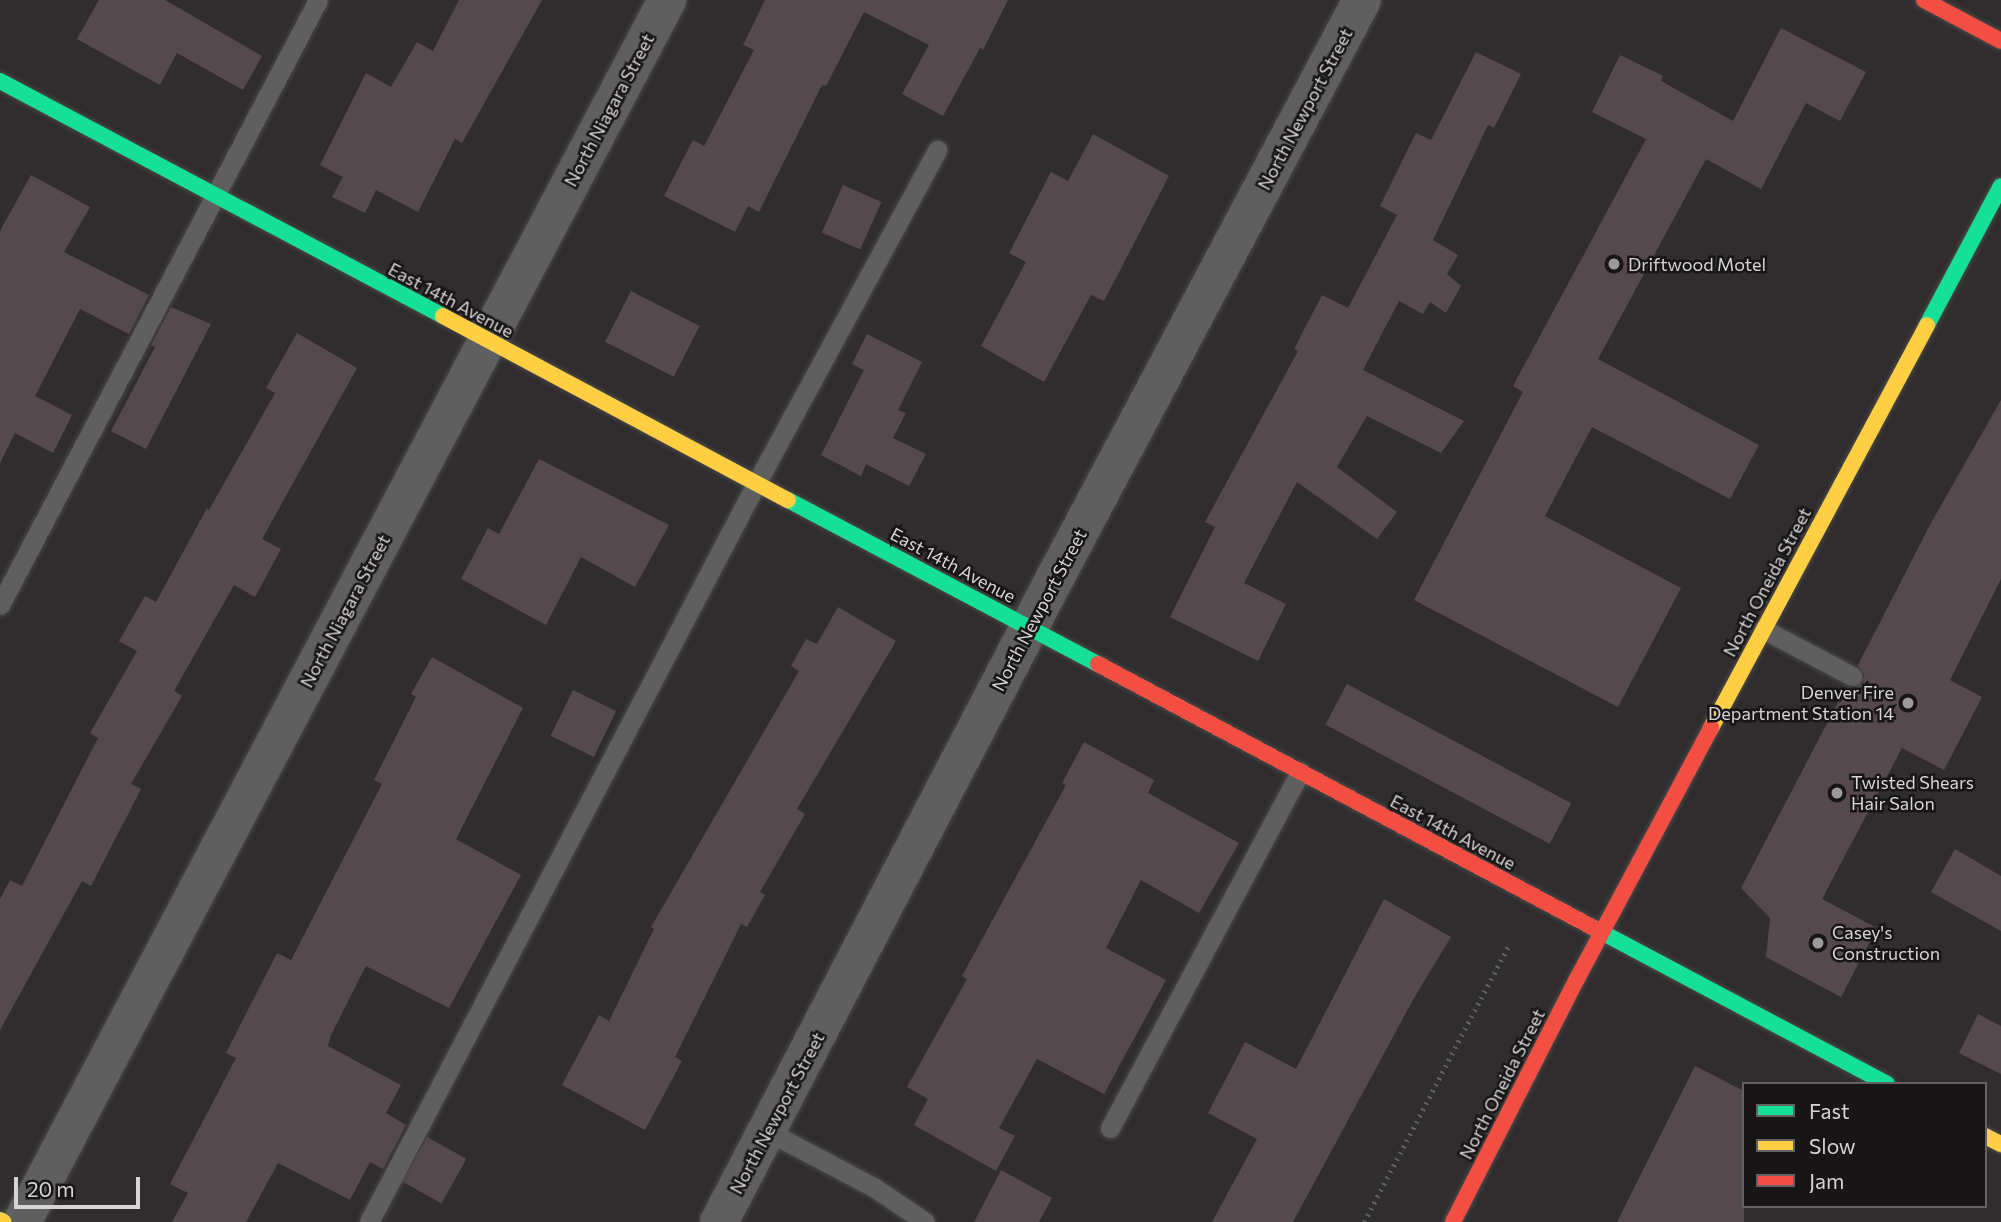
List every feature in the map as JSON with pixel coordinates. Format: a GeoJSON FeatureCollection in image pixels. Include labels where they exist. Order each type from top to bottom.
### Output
{"type":"FeatureCollection","features":[{"type":"Feature","properties":{"kind":"main road"},"geometry":{"type":"LineString","coordinates":[[1924,0],[2001,41]]}},
{"type":"Feature","properties":{"kind":"main road","name":"East 14th Avenue"},"geometry":{"type":"LineString","coordinates":[[0,81],[1883,1082]]}},
{"type":"Feature","properties":{"kind":"main road","name":"North Oneida Street"},"geometry":{"type":"LineString","coordinates":[[1452,1222],[1602,932],[2001,186]]}},
{"type":"Feature","properties":{"kind":"street","name":"North Niagara Street"},"geometry":{"type":"LineString","coordinates":[[22,1222],[667,0]]}},
{"type":"Feature","properties":{"kind":"street","name":"North Newport Street"},"geometry":{"type":"LineString","coordinates":[[719,1222],[1030,627],[1363,0]]}},
{"type":"Feature","properties":{"kind":"lane"},"geometry":{"type":"LineString","coordinates":[[0,605],[318,0]]}},
{"type":"Feature","properties":{"kind":"lane"},"geometry":{"type":"LineString","coordinates":[[369,1222],[757,482],[937,150]]}},
{"type":"Feature","properties":{"kind":"lane"},"geometry":{"type":"LineString","coordinates":[[1763,629],[1852,676]]}},
{"type":"Feature","properties":{"kind":"lane"},"geometry":{"type":"LineString","coordinates":[[1110,1128],[1300,772]]}},
{"type":"Feature","properties":{"kind":"lane"},"geometry":{"type":"LineString","coordinates":[[767,1131],[875,1188],[925,1222]]}},
{"type":"Feature","properties":{"kind":"path"},"geometry":{"type":"LineString","coordinates":[[1364,1222],[1508,946]]}},
{"type":"Feature","properties":{"kind":"building"},"geometry":{"type":"Polygon","coordinates":[[[99,0],[165,0],[262,56],[243,90],[177,53],[160,85],[77,39],[99,0]]]}},
{"type":"Feature","properties":{"kind":"building"},"geometry":{"type":"Polygon","coordinates":[[[459,0],[542,0],[462,143],[455,139],[418,212],[376,190],[365,213],[332,197],[343,177],[320,165],[366,73],[391,87],[417,42],[433,51],[459,0]]]}},
{"type":"Feature","properties":{"kind":"building"},"geometry":{"type":"Polygon","coordinates":[[[765,0],[1008,0],[983,50],[980,48],[943,116],[902,94],[929,45],[864,12],[826,86],[822,85],[759,212],[748,206],[735,232],[664,196],[693,140],[704,146],[754,50],[743,45],[765,0]]]}},
{"type":"Feature","properties":{"kind":"building"},"geometry":{"type":"Polygon","coordinates":[[[1781,28],[1866,72],[1840,121],[1806,103],[1761,189],[1706,159],[1598,359],[1759,445],[1730,499],[1592,427],[1545,516],[1681,588],[1618,707],[1414,600],[1523,392],[1513,386],[1646,139],[1592,112],[1620,55],[1663,76],[1661,81],[1733,121],[1781,28]]]}},
{"type":"Feature","properties":{"kind":"building"},"geometry":{"type":"Polygon","coordinates":[[[1476,52],[1521,74],[1494,128],[1488,125],[1433,240],[1458,255],[1447,274],[1461,286],[1446,313],[1430,302],[1423,314],[1399,301],[1363,370],[1464,421],[1441,453],[1367,416],[1337,467],[1397,512],[1377,539],[1297,482],[1244,583],[1286,604],[1258,661],[1170,617],[1215,527],[1205,522],[1298,351],[1294,349],[1322,295],[1348,308],[1397,215],[1380,206],[1416,133],[1431,140],[1476,52]]]}},
{"type":"Feature","properties":{"kind":"building"},"geometry":{"type":"Polygon","coordinates":[[[1093,134],[1169,176],[1104,301],[1091,295],[1044,382],[981,346],[1026,262],[1009,253],[1051,172],[1068,181],[1093,134]]]}},
{"type":"Feature","properties":{"kind":"building"},"geometry":{"type":"Polygon","coordinates":[[[31,175],[90,207],[64,252],[149,295],[129,334],[80,309],[35,396],[72,415],[53,453],[15,433],[0,463],[0,231],[31,175]]]}},
{"type":"Feature","properties":{"kind":"building"},"geometry":{"type":"Polygon","coordinates":[[[843,185],[881,202],[860,250],[822,233],[843,185]]]}},
{"type":"Feature","properties":{"kind":"building"},"geometry":{"type":"Polygon","coordinates":[[[631,291],[700,326],[674,377],[605,342],[631,291]]]}},
{"type":"Feature","properties":{"kind":"building"},"geometry":{"type":"Polygon","coordinates":[[[171,307],[211,324],[146,449],[111,431],[155,347],[151,345],[171,307]]]}},
{"type":"Feature","properties":{"kind":"building"},"geometry":{"type":"Polygon","coordinates":[[[297,333],[357,368],[262,539],[281,549],[255,597],[234,585],[174,691],[182,696],[131,784],[141,789],[91,886],[82,881],[0,1030],[0,899],[10,880],[22,886],[98,738],[90,733],[137,651],[119,641],[145,596],[156,602],[207,508],[209,510],[275,393],[266,388],[297,333]]]}},
{"type":"Feature","properties":{"kind":"building"},"geometry":{"type":"Polygon","coordinates":[[[867,334],[922,362],[898,410],[906,413],[893,438],[926,454],[909,486],[866,464],[861,476],[821,455],[864,370],[852,364],[867,334]]]}},
{"type":"Feature","properties":{"kind":"building"},"geometry":{"type":"Polygon","coordinates":[[[2001,400],[2001,579],[1950,680],[1982,697],[1944,770],[1902,748],[1822,899],[1877,928],[1841,997],[1766,957],[1770,918],[1741,888],[1846,687],[1853,688],[1862,682],[1864,675],[1858,665],[1931,523],[2001,400]]]}},
{"type":"Feature","properties":{"kind":"building"},"geometry":{"type":"Polygon","coordinates":[[[539,459],[669,525],[635,587],[581,557],[546,625],[461,579],[488,528],[499,534],[539,459]]]}},
{"type":"Feature","properties":{"kind":"building"},"geometry":{"type":"Polygon","coordinates":[[[838,607],[896,641],[797,809],[805,814],[760,892],[765,895],[747,927],[741,924],[675,1057],[682,1061],[645,1130],[562,1085],[599,1015],[609,1021],[654,929],[651,927],[799,671],[791,666],[806,639],[817,644],[838,607]]]}},
{"type":"Feature","properties":{"kind":"building"},"geometry":{"type":"Polygon","coordinates":[[[432,657],[523,708],[456,839],[521,875],[449,1008],[366,966],[331,1035],[328,1046],[401,1085],[386,1113],[406,1125],[383,1169],[370,1162],[350,1200],[278,1163],[246,1222],[172,1222],[188,1193],[170,1184],[236,1058],[226,1053],[277,953],[291,960],[382,784],[374,780],[416,697],[411,694],[432,657]]]}},
{"type":"Feature","properties":{"kind":"building"},"geometry":{"type":"Polygon","coordinates":[[[1347,684],[1571,803],[1550,844],[1325,725],[1347,684]]]}},
{"type":"Feature","properties":{"kind":"building"},"geometry":{"type":"Polygon","coordinates":[[[573,690],[616,711],[594,757],[551,736],[573,690]]]}},
{"type":"Feature","properties":{"kind":"building"},"geometry":{"type":"Polygon","coordinates":[[[1084,742],[1154,780],[1148,793],[1239,843],[1199,913],[1141,880],[1106,948],[1166,980],[1104,1094],[1037,1059],[999,1128],[1015,1136],[996,1171],[914,1125],[928,1099],[907,1087],[967,979],[962,976],[1066,785],[1062,783],[1084,742]]]}},
{"type":"Feature","properties":{"kind":"building"},"geometry":{"type":"Polygon","coordinates":[[[1955,849],[2001,876],[2001,931],[1931,892],[1955,849]]]}},
{"type":"Feature","properties":{"kind":"building"},"geometry":{"type":"Polygon","coordinates":[[[1384,899],[1451,937],[1414,998],[1293,1222],[1212,1222],[1257,1139],[1208,1113],[1245,1042],[1296,1069],[1384,899]]]}},
{"type":"Feature","properties":{"kind":"building"},"geometry":{"type":"Polygon","coordinates":[[[1978,1014],[2001,1026],[2001,1074],[1959,1053],[1978,1014]]]}},
{"type":"Feature","properties":{"kind":"building"},"geometry":{"type":"Polygon","coordinates":[[[1695,1066],[1742,1090],[1744,1222],[1617,1222],[1695,1066]]]}},
{"type":"Feature","properties":{"kind":"building"},"geometry":{"type":"Polygon","coordinates":[[[427,1137],[466,1159],[442,1203],[402,1182],[427,1137]]]}},
{"type":"Feature","properties":{"kind":"building"},"geometry":{"type":"Polygon","coordinates":[[[1001,1170],[1052,1198],[1039,1222],[974,1222],[1001,1170]]]}},
{"type":"Feature","properties":{"kind":"traffic: fast"},"geometry":{"type":"LineString","coordinates":[[0,81],[443,316]]}},
{"type":"Feature","properties":{"kind":"traffic: fast"},"geometry":{"type":"LineString","coordinates":[[1927,325],[2001,186]]}},
{"type":"Feature","properties":{"kind":"traffic: fast"},"geometry":{"type":"LineString","coordinates":[[788,500],[1098,664]]}},
{"type":"Feature","properties":{"kind":"traffic: fast"},"geometry":{"type":"LineString","coordinates":[[1592,927],[1883,1082]]}},
{"type":"Feature","properties":{"kind":"traffic: slow"},"geometry":{"type":"LineString","coordinates":[[443,316],[788,500]]}},
{"type":"Feature","properties":{"kind":"traffic: slow"},"geometry":{"type":"LineString","coordinates":[[1711,728],[1927,325]]}},
{"type":"Feature","properties":{"kind":"traffic: slow"},"geometry":{"type":"LineString","coordinates":[[1987,1137],[2001,1144]]}},
{"type":"Feature","properties":{"kind":"traffic: slow"},"geometry":{"type":"LineString","coordinates":[[0,1220],[4,1222]]}},
{"type":"Feature","properties":{"kind":"traffic: jam"},"geometry":{"type":"LineString","coordinates":[[1924,0],[2001,41]]}},
{"type":"Feature","properties":{"kind":"traffic: jam"},"geometry":{"type":"LineString","coordinates":[[1098,664],[1592,927]]}},
{"type":"Feature","properties":{"kind":"traffic: jam"},"geometry":{"type":"LineString","coordinates":[[1453,1222],[1577,979],[1711,728]]}},
{"type":"Feature","properties":{"kind":"place","name":"Driftwood Motel"},"geometry":{"type":"Point","coordinates":[1614,264]}},
{"type":"Feature","properties":{"kind":"place","name":"Denver Fire Department Station 14"},"geometry":{"type":"Point","coordinates":[1908,703]}},
{"type":"Feature","properties":{"kind":"place","name":"Twisted Shears Hair Salon"},"geometry":{"type":"Point","coordinates":[1837,793]}},
{"type":"Feature","properties":{"kind":"place","name":"Casey's Construction"},"geometry":{"type":"Point","coordinates":[1818,943]}}]}
